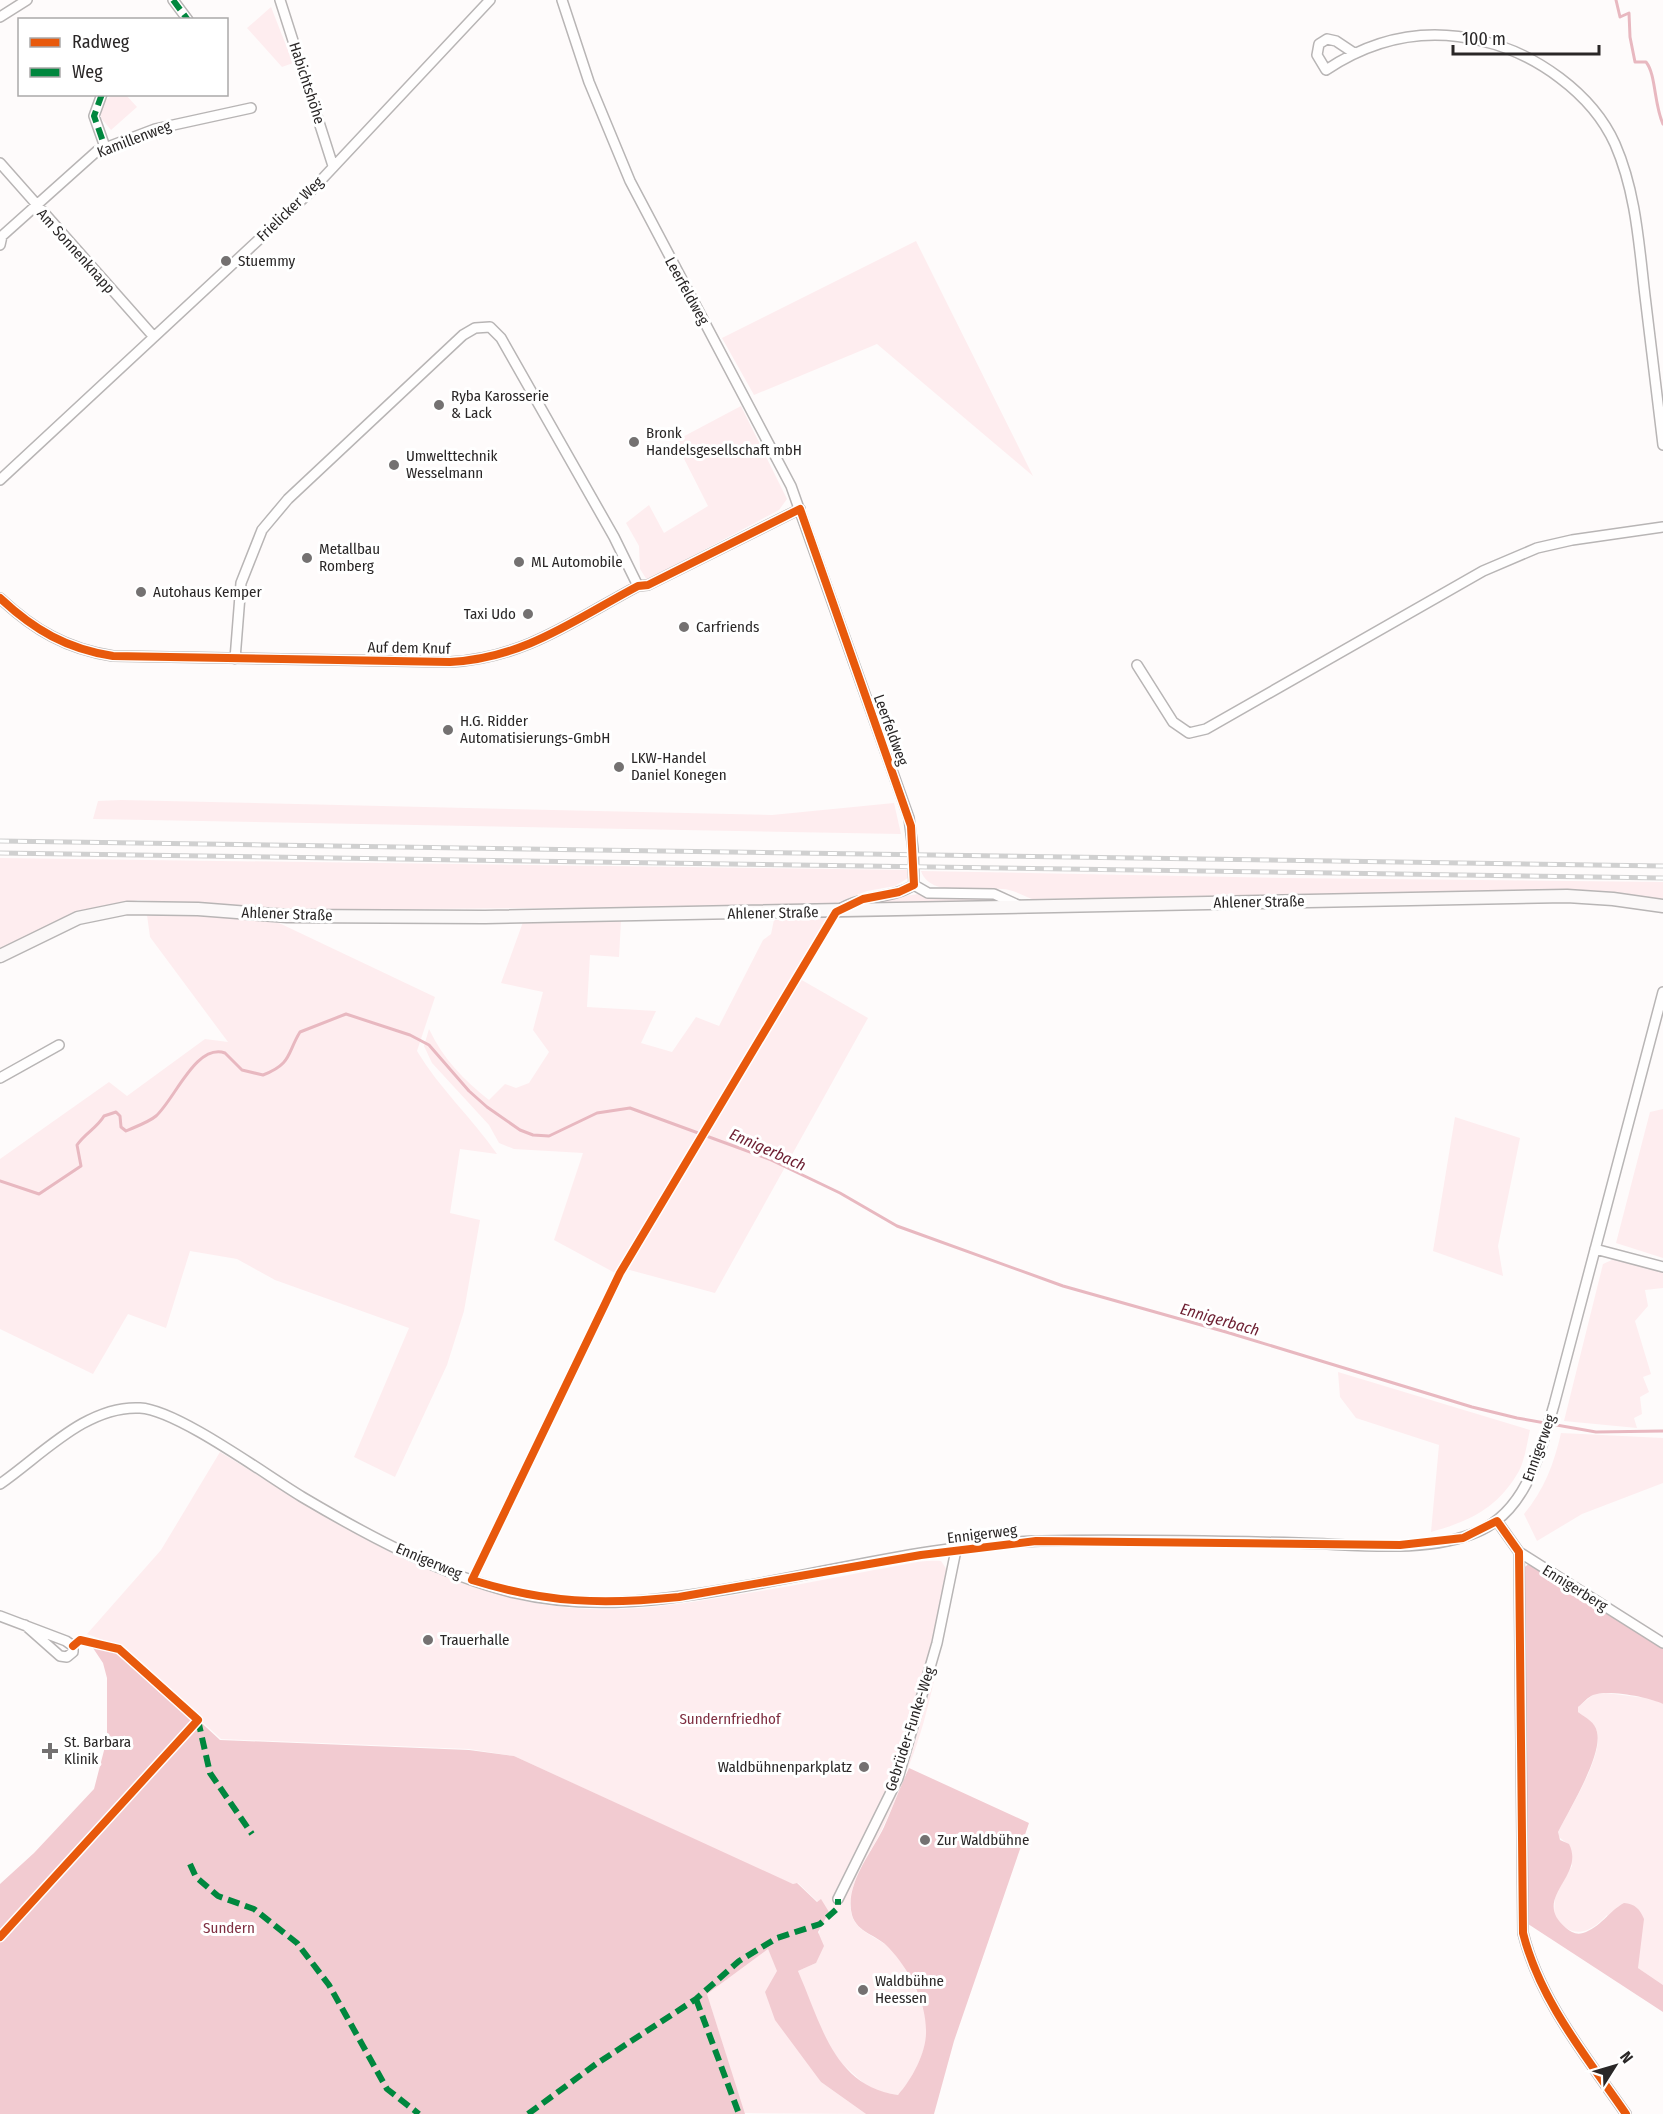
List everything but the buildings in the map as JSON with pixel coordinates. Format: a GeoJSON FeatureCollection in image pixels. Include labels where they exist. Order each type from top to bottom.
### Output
{"type":"FeatureCollection","features":[{"type":"Feature","properties":{"kind":"main road","name":"Ahlener Straße"},"geometry":{"type":"LineString","coordinates":[[0,956],[78,918],[127,908],[310,916],[485,917],[1025,909],[1525,897],[1613,899],[1663,906]]}},
{"type":"Feature","properties":{"kind":"street"},"geometry":{"type":"LineString","coordinates":[[0,17],[27,0]]}},
{"type":"Feature","properties":{"kind":"street"},"geometry":{"type":"LineString","coordinates":[[173,0],[182,17]]}},
{"type":"Feature","properties":{"kind":"street","name":"Habichtshöhe"},"geometry":{"type":"LineString","coordinates":[[280,0],[333,166]]}},
{"type":"Feature","properties":{"kind":"street","name":"Frielicker Weg"},"geometry":{"type":"LineString","coordinates":[[0,480],[285,216],[490,0]]}},
{"type":"Feature","properties":{"kind":"street","name":"Leerfeldweg"},"geometry":{"type":"LineString","coordinates":[[562,0],[589,82],[626,171],[673,266],[780,463],[800,509],[909,818],[914,885]]}},
{"type":"Feature","properties":{"kind":"street"},"geometry":{"type":"LineString","coordinates":[[1353,53],[1383,41],[1415,35],[1455,35],[1490,43],[1526,57],[1544,68],[1581,98],[1599,120],[1614,142],[1630,193],[1663,445]]}},
{"type":"Feature","properties":{"kind":"street"},"geometry":{"type":"LineString","coordinates":[[101,96],[94,116],[105,147]]}},
{"type":"Feature","properties":{"kind":"street","name":"Kamillenweg"},"geometry":{"type":"LineString","coordinates":[[0,245],[2,236],[97,151],[184,121],[231,114],[251,108]]}},
{"type":"Feature","properties":{"kind":"street","name":"Am Sonnenknapp"},"geometry":{"type":"LineString","coordinates":[[0,163],[35,206],[154,337]]}},
{"type":"Feature","properties":{"kind":"street"},"geometry":{"type":"LineString","coordinates":[[235,660],[241,583],[262,530],[288,500],[463,335],[475,328],[490,327],[501,339],[614,537],[638,586]]}},
{"type":"Feature","properties":{"kind":"street","name":"Auf dem Knuf"},"geometry":{"type":"LineString","coordinates":[[0,598],[48,636],[79,650],[113,656],[235,660],[478,661],[508,654],[534,643],[638,586],[648,585],[800,509]]}},
{"type":"Feature","properties":{"kind":"street"},"geometry":{"type":"LineString","coordinates":[[1137,665],[1173,722],[1189,733],[1206,729],[1484,572],[1537,548],[1572,540],[1663,527]]}},
{"type":"Feature","properties":{"kind":"street"},"geometry":{"type":"LineString","coordinates":[[836,912],[863,899],[899,892],[914,885],[928,893],[994,894],[1025,909]]}},
{"type":"Feature","properties":{"kind":"street","name":"Ennigerweg"},"geometry":{"type":"LineString","coordinates":[[0,1484],[85,1422],[119,1409],[139,1408],[157,1411],[183,1424],[306,1499],[421,1559],[500,1588],[545,1598],[591,1603],[679,1597],[956,1550],[1048,1541],[1400,1545],[1463,1538],[1497,1521],[1517,1500],[1534,1468],[1554,1405],[1663,992]]}},
{"type":"Feature","properties":{"kind":"street"},"geometry":{"type":"LineString","coordinates":[[0,1078],[59,1045]]}},
{"type":"Feature","properties":{"kind":"street"},"geometry":{"type":"LineString","coordinates":[[1595,1250],[1663,1267]]}},
{"type":"Feature","properties":{"kind":"street","name":"Ennigerberg"},"geometry":{"type":"LineString","coordinates":[[1497,1521],[1519,1551],[1663,1643]]}},
{"type":"Feature","properties":{"kind":"street","name":"Gebrüder-Funke-Weg"},"geometry":{"type":"LineString","coordinates":[[838,1899],[898,1778],[937,1642],[956,1550]]}},
{"type":"Feature","properties":{"kind":"street"},"geometry":{"type":"LineString","coordinates":[[1519,1551],[1523,1933],[1532,1966],[1549,2001],[1626,2114]]}},
{"type":"Feature","properties":{"kind":"street"},"geometry":{"type":"LineString","coordinates":[[0,1616],[25,1625],[70,1643],[73,1652],[67,1657],[60,1656],[25,1625]]}},
{"type":"Feature","properties":{"kind":"green space"},"geometry":{"type":"Polygon","coordinates":[[[271,7],[293,63],[282,67],[247,28],[271,7]]]}},
{"type":"Feature","properties":{"kind":"green space"},"geometry":{"type":"Polygon","coordinates":[[[111,96],[127,96],[137,107],[111,130],[101,118],[100,105],[111,96]]]}},
{"type":"Feature","properties":{"kind":"green space"},"geometry":{"type":"Polygon","coordinates":[[[916,241],[1033,476],[877,344],[754,395],[722,338],[916,241]]]}},
{"type":"Feature","properties":{"kind":"green space"},"geometry":{"type":"Polygon","coordinates":[[[741,406],[787,499],[779,510],[647,580],[640,569],[639,546],[626,523],[649,505],[664,533],[708,506],[675,441],[741,406]]]}},
{"type":"Feature","properties":{"kind":"green space"},"geometry":{"type":"Polygon","coordinates":[[[98,801],[772,815],[894,803],[901,834],[93,819],[98,801]]]}},
{"type":"Feature","properties":{"kind":"green space"},"geometry":{"type":"Polygon","coordinates":[[[0,858],[910,870],[908,878],[895,886],[867,891],[828,906],[289,910],[138,900],[71,914],[0,949],[0,858]]]}},
{"type":"Feature","properties":{"kind":"green space"},"geometry":{"type":"Polygon","coordinates":[[[921,871],[1663,882],[1663,899],[1566,890],[1032,899],[1009,890],[946,888],[926,880],[921,871]]]}},
{"type":"Feature","properties":{"kind":"green space"},"geometry":{"type":"Polygon","coordinates":[[[918,894],[995,897],[1007,905],[862,907],[865,902],[918,894]]]}},
{"type":"Feature","properties":{"kind":"green space"},"geometry":{"type":"Polygon","coordinates":[[[147,915],[195,915],[279,923],[435,997],[417,1051],[435,1078],[497,1154],[460,1149],[450,1213],[480,1220],[464,1311],[447,1365],[395,1477],[354,1457],[409,1328],[275,1280],[237,1259],[190,1251],[166,1328],[128,1314],[93,1374],[0,1329],[0,1159],[109,1082],[127,1096],[205,1039],[228,1042],[150,937],[147,915]]]}},
{"type":"Feature","properties":{"kind":"green space"},"geometry":{"type":"Polygon","coordinates":[[[835,918],[800,979],[868,1018],[715,1293],[626,1269],[703,1140],[699,1138],[617,1274],[554,1240],[583,1153],[514,1149],[499,1143],[489,1125],[432,1063],[424,1046],[429,1029],[455,1068],[489,1100],[505,1084],[516,1088],[529,1083],[549,1052],[533,1030],[543,992],[501,983],[523,922],[621,921],[619,957],[590,955],[587,1007],[656,1011],[641,1043],[672,1052],[696,1017],[719,1026],[763,940],[771,934],[774,920],[835,918]]]}},
{"type":"Feature","properties":{"kind":"green space"},"geometry":{"type":"Polygon","coordinates":[[[1663,1109],[1663,1258],[1616,1243],[1650,1112],[1663,1109]]]}},
{"type":"Feature","properties":{"kind":"green space"},"geometry":{"type":"Polygon","coordinates":[[[1455,1117],[1520,1138],[1498,1246],[1503,1276],[1433,1251],[1455,1117]]]}},
{"type":"Feature","properties":{"kind":"green space"},"geometry":{"type":"Polygon","coordinates":[[[1614,1259],[1663,1272],[1663,1288],[1645,1290],[1648,1306],[1635,1321],[1651,1374],[1643,1377],[1649,1392],[1640,1397],[1642,1414],[1634,1418],[1637,1428],[1564,1421],[1603,1264],[1614,1259]]]}},
{"type":"Feature","properties":{"kind":"green space"},"geometry":{"type":"Polygon","coordinates":[[[1338,1372],[1530,1430],[1519,1471],[1502,1495],[1482,1511],[1458,1523],[1431,1532],[1439,1445],[1356,1418],[1340,1397],[1338,1372]]]}},
{"type":"Feature","properties":{"kind":"green space"},"geometry":{"type":"Polygon","coordinates":[[[1561,1433],[1663,1438],[1663,1483],[1582,1514],[1537,1541],[1524,1514],[1537,1496],[1547,1476],[1561,1433]]]}},
{"type":"Feature","properties":{"kind":"green space","name":"Sundernfriedhof"},"geometry":{"type":"Polygon","coordinates":[[[220,1452],[351,1531],[396,1555],[443,1576],[490,1592],[540,1604],[591,1609],[663,1606],[916,1562],[941,1561],[949,1573],[927,1668],[923,1671],[935,1676],[927,1712],[899,1790],[855,1881],[850,1905],[852,1916],[858,1926],[886,1945],[900,1961],[919,1997],[926,2020],[927,2030],[922,2056],[898,2095],[872,2091],[837,2059],[820,2029],[798,1971],[816,1963],[820,1900],[818,1902],[798,1883],[793,1884],[780,1879],[514,1756],[469,1749],[221,1739],[119,1646],[87,1634],[161,1550],[220,1452]]]}},
{"type":"Feature","properties":{"kind":"green space"},"geometry":{"type":"Polygon","coordinates":[[[1530,1563],[1663,1648],[1663,1704],[1639,1696],[1599,1693],[1578,1707],[1578,1712],[1590,1720],[1594,1726],[1597,1732],[1597,1742],[1595,1754],[1584,1782],[1558,1832],[1560,1840],[1569,1844],[1572,1856],[1571,1867],[1556,1897],[1554,1907],[1556,1917],[1566,1928],[1578,1934],[1589,1931],[1624,1903],[1637,1908],[1644,1919],[1638,1968],[1663,1985],[1663,2012],[1525,1922],[1522,1569],[1530,1563]]]}},
{"type":"Feature","properties":{"kind":"green space","name":"Sundern"},"geometry":{"type":"Polygon","coordinates":[[[85,1636],[119,1647],[220,1740],[469,1750],[514,1756],[793,1884],[797,1883],[817,1902],[821,1899],[829,1912],[818,1932],[824,1946],[816,1963],[798,1971],[823,2031],[844,2066],[858,2079],[876,2089],[898,2095],[921,2056],[926,2038],[925,2019],[915,1986],[903,1965],[884,1944],[858,1926],[852,1915],[852,1892],[860,1869],[884,1827],[909,1768],[1029,1823],[954,2041],[934,2114],[866,2114],[821,2082],[775,2020],[765,1992],[777,1971],[768,1949],[707,1994],[745,2114],[0,2114],[0,1884],[34,1853],[94,1789],[107,1739],[107,1678],[103,1663],[85,1636]]]}},
{"type":"Feature","properties":{"kind":"green space"},"geometry":{"type":"Polygon","coordinates":[[[1606,1693],[1654,1699],[1663,1704],[1663,1985],[1638,1968],[1607,1915],[1593,1927],[1579,1932],[1566,1928],[1554,1914],[1555,1895],[1572,1866],[1565,1842],[1558,1836],[1558,1832],[1591,1768],[1598,1742],[1596,1729],[1578,1712],[1578,1707],[1594,1694],[1606,1693]]]}},
{"type":"Feature","properties":{"kind":"green space"},"geometry":{"type":"Polygon","coordinates":[[[768,1949],[778,1971],[765,1992],[821,2082],[866,2114],[744,2113],[707,1994],[768,1949]]]}},
{"type":"Feature","properties":{"kind":"waterway"},"geometry":{"type":"LineString","coordinates":[[1616,0],[1620,17],[1629,13],[1630,37],[1635,62],[1646,62],[1649,67],[1663,124]]}},
{"type":"Feature","properties":{"kind":"waterway","name":"Ennigerbach"},"geometry":{"type":"LineString","coordinates":[[0,1181],[39,1194],[81,1166],[77,1145],[104,1116],[116,1112],[120,1116],[121,1127],[126,1131],[150,1120],[163,1108],[195,1064],[205,1056],[214,1052],[225,1053],[242,1070],[263,1075],[284,1062],[300,1032],[346,1014],[410,1035],[429,1045],[469,1091],[487,1107],[520,1130],[533,1135],[549,1136],[597,1113],[630,1108],[769,1159],[840,1193],[897,1226],[1063,1286],[1226,1332],[1472,1407],[1517,1418],[1596,1432],[1663,1431]]}},
{"type":"Feature","properties":{"kind":"railway"},"geometry":{"type":"LineString","coordinates":[[0,841],[1663,866]]}},
{"type":"Feature","properties":{"kind":"railway"},"geometry":{"type":"LineString","coordinates":[[0,853],[1663,878]]}},
{"type":"Feature","properties":{"kind":"marked path"},"geometry":{"type":"LineString","coordinates":[[173,0],[186,18]]}},
{"type":"Feature","properties":{"kind":"marked path"},"geometry":{"type":"LineString","coordinates":[[101,96],[94,116],[105,147]]}},
{"type":"Feature","properties":{"kind":"marked path"},"geometry":{"type":"LineString","coordinates":[[198,1720],[210,1773],[252,1834]]}},
{"type":"Feature","properties":{"kind":"marked path"},"geometry":{"type":"LineString","coordinates":[[190,1864],[196,1877],[218,1896],[254,1909],[297,1943],[329,1985],[387,2089],[419,2114]]}},
{"type":"Feature","properties":{"kind":"marked path"},"geometry":{"type":"LineString","coordinates":[[528,2114],[596,2064],[696,1999],[739,1961],[777,1938],[820,1924],[838,1908],[838,1899]]}},
{"type":"Feature","properties":{"kind":"marked path"},"geometry":{"type":"LineString","coordinates":[[696,1999],[739,2114]]}},
{"type":"Feature","properties":{"kind":"cycle path"},"geometry":{"type":"LineString","coordinates":[[0,598],[26,620],[52,636],[96,653],[113,656],[450,662],[477,659],[526,645],[548,635],[638,586],[648,585],[800,509],[911,826],[914,885],[899,892],[863,899],[836,912],[620,1273],[472,1580],[550,1598],[599,1601],[651,1600],[921,1555],[1036,1541],[1400,1545],[1463,1538],[1497,1521],[1519,1552],[1523,1933],[1531,1958],[1553,2005],[1580,2049],[1626,2114]]}},
{"type":"Feature","properties":{"kind":"cycle path"},"geometry":{"type":"LineString","coordinates":[[0,1937],[198,1720],[119,1649],[80,1640],[73,1646]]}},
{"type":"Feature","properties":{"kind":"place","name":"Stuemmy"},"geometry":{"type":"Point","coordinates":[226,261]}},
{"type":"Feature","properties":{"kind":"place","name":"Ryba Karosserie & Lack"},"geometry":{"type":"Point","coordinates":[439,405]}},
{"type":"Feature","properties":{"kind":"place","name":"Bronk Handelsgesellschaft mbH"},"geometry":{"type":"Point","coordinates":[634,442]}},
{"type":"Feature","properties":{"kind":"place","name":"Umwelttechnik Wesselmann"},"geometry":{"type":"Point","coordinates":[394,465]}},
{"type":"Feature","properties":{"kind":"place","name":"Metallbau Romberg"},"geometry":{"type":"Point","coordinates":[307,558]}},
{"type":"Feature","properties":{"kind":"place","name":"ML Automobile"},"geometry":{"type":"Point","coordinates":[519,562]}},
{"type":"Feature","properties":{"kind":"place","name":"Autohaus Kemper"},"geometry":{"type":"Point","coordinates":[141,592]}},
{"type":"Feature","properties":{"kind":"place","name":"Taxi Udo"},"geometry":{"type":"Point","coordinates":[528,614]}},
{"type":"Feature","properties":{"kind":"place","name":"Carfriends"},"geometry":{"type":"Point","coordinates":[684,627]}},
{"type":"Feature","properties":{"kind":"place","name":"H.G. Ridder Automatisierungs-GmbH"},"geometry":{"type":"Point","coordinates":[448,730]}},
{"type":"Feature","properties":{"kind":"place","name":"LKW-Handel Daniel Konegen"},"geometry":{"type":"Point","coordinates":[619,767]}},
{"type":"Feature","properties":{"kind":"place","name":"Trauerhalle"},"geometry":{"type":"Point","coordinates":[428,1640]}},
{"type":"Feature","properties":{"kind":"place","name":"St. Barbara Klinik"},"geometry":{"type":"Point","coordinates":[50,1751]}},
{"type":"Feature","properties":{"kind":"place","name":"Waldbühnenparkplatz"},"geometry":{"type":"Point","coordinates":[864,1767]}},
{"type":"Feature","properties":{"kind":"place","name":"Zur Waldbühne"},"geometry":{"type":"Point","coordinates":[925,1840]}},
{"type":"Feature","properties":{"kind":"place","name":"Waldbühne Heessen"},"geometry":{"type":"Point","coordinates":[863,1990]}}]}
